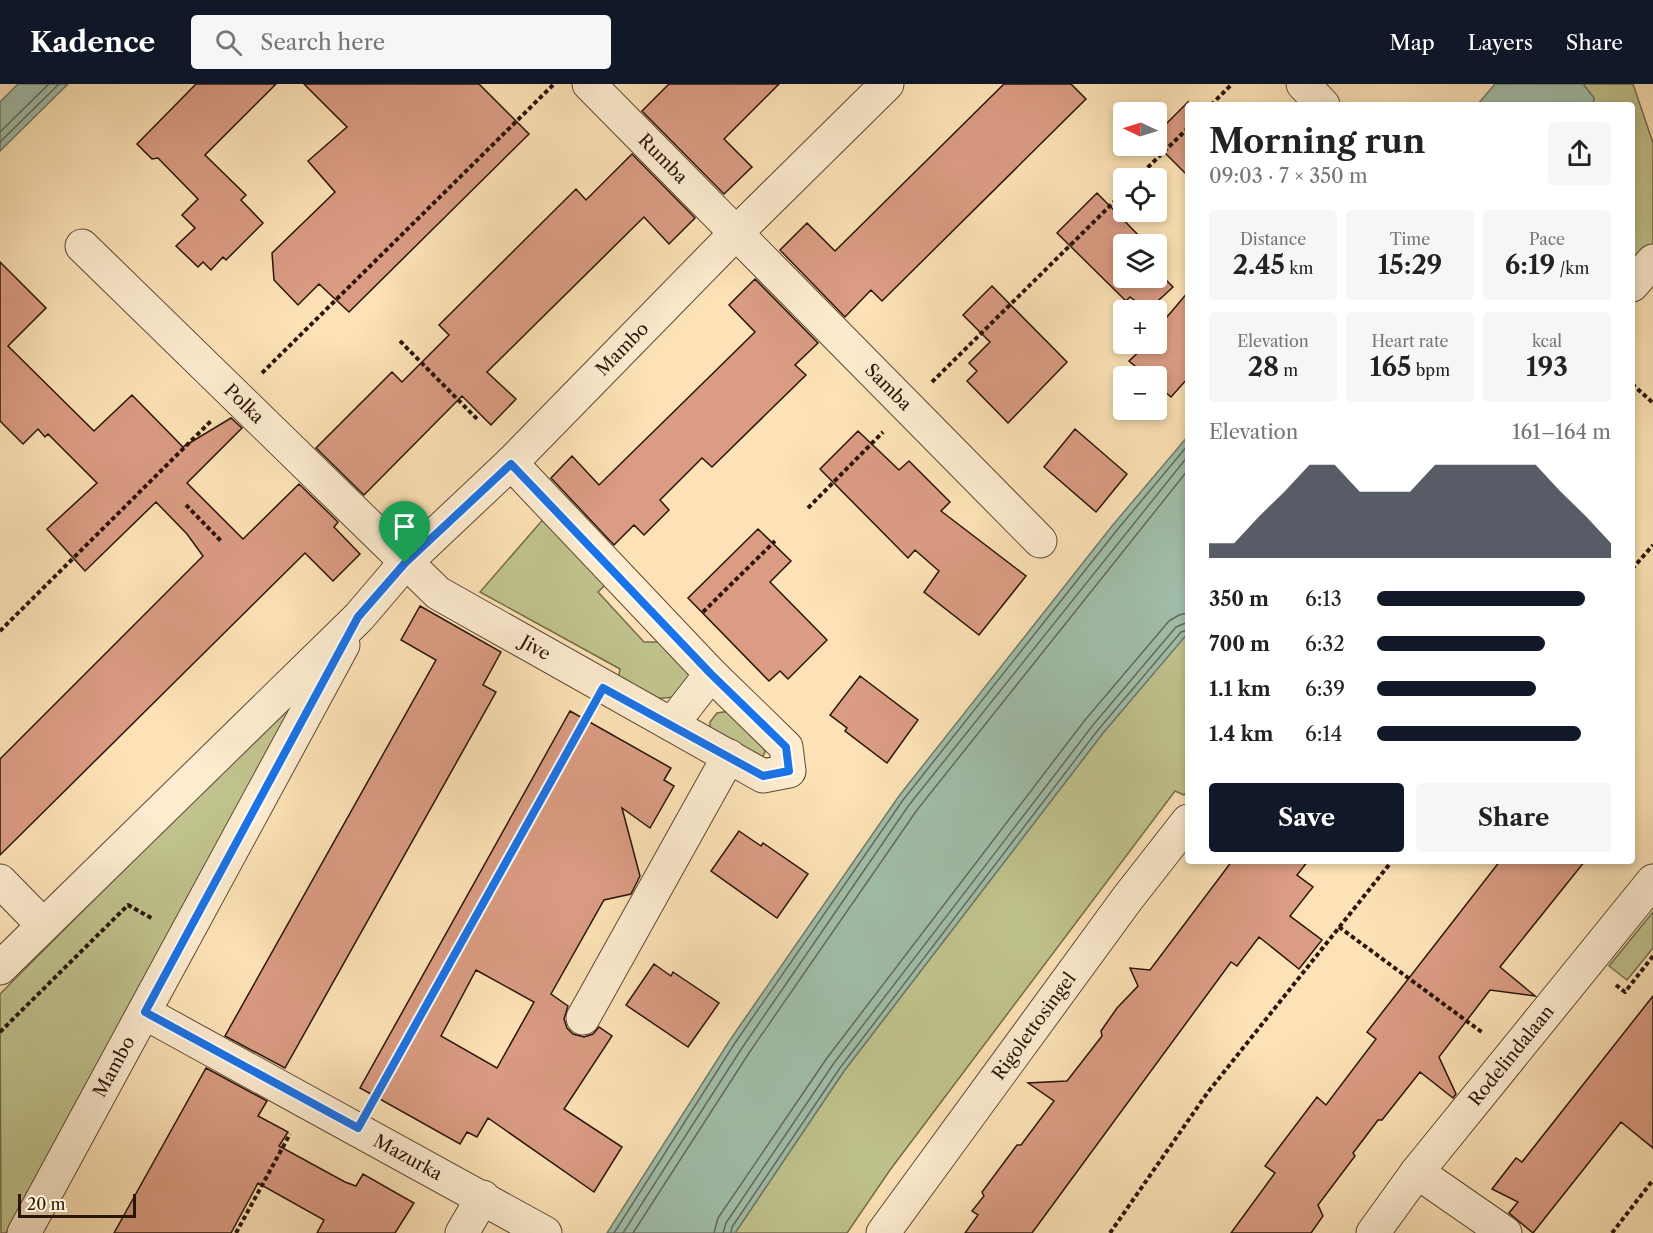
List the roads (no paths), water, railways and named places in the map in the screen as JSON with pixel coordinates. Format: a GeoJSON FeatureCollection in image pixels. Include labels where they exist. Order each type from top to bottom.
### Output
{"type":"FeatureCollection","features":[{"type":"Feature","properties":{"kind":"street","name":"Rumba"},"geometry":{"type":"LineString","coordinates":[[589,84],[735,234]]}},
{"type":"Feature","properties":{"kind":"street","name":"Mambo"},"geometry":{"type":"LineString","coordinates":[[0,968],[358,617],[405,563],[511,464],[735,234],[887,84]]}},
{"type":"Feature","properties":{"kind":"street"},"geometry":{"type":"LineString","coordinates":[[1303,84],[1320,102]]}},
{"type":"Feature","properties":{"kind":"street","name":"Samba"},"geometry":{"type":"LineString","coordinates":[[735,234],[1040,541]]}},
{"type":"Feature","properties":{"kind":"street","name":"Polka"},"geometry":{"type":"LineString","coordinates":[[82,246],[405,563]]}},
{"type":"Feature","properties":{"kind":"street"},"geometry":{"type":"LineString","coordinates":[[1635,282],[1653,261]]}},
{"type":"Feature","properties":{"kind":"street","name":"Jive"},"geometry":{"type":"LineString","coordinates":[[405,563],[438,593],[603,688],[763,776],[789,771],[786,747],[711,674],[511,464]]}},
{"type":"Feature","properties":{"kind":"street","name":"Mambo"},"geometry":{"type":"LineString","coordinates":[[24,1233],[358,617]]}},
{"type":"Feature","properties":{"kind":"street"},"geometry":{"type":"LineString","coordinates":[[672,724],[711,674]]}},
{"type":"Feature","properties":{"kind":"street"},"geometry":{"type":"LineString","coordinates":[[583,1018],[729,756]]}},
{"type":"Feature","properties":{"kind":"street","name":"Rigolettosingel"},"geometry":{"type":"LineString","coordinates":[[883,1233],[1126,899],[1185,824]]}},
{"type":"Feature","properties":{"kind":"street"},"geometry":{"type":"LineString","coordinates":[[0,881],[43,925]]}},
{"type":"Feature","properties":{"kind":"street","name":"Rodelindalaan"},"geometry":{"type":"LineString","coordinates":[[1373,1233],[1417,1172],[1653,881]]}},
{"type":"Feature","properties":{"kind":"street","name":"Mazurka"},"geometry":{"type":"LineString","coordinates":[[145,1012],[545,1233]]}},
{"type":"Feature","properties":{"kind":"street"},"geometry":{"type":"LineString","coordinates":[[1417,1172],[1505,1233]]}},
{"type":"Feature","properties":{"kind":"street"},"geometry":{"type":"LineString","coordinates":[[462,1233],[483,1197]]}},
{"type":"Feature","properties":{"kind":"water"},"geometry":{"type":"Polygon","coordinates":[[[18,84],[68,84],[0,151],[0,102],[18,84]]]}},
{"type":"Feature","properties":{"kind":"water"},"geometry":{"type":"Polygon","coordinates":[[[1495,84],[1583,84],[1594,98],[1593,102],[1480,102],[1495,84]]]}},
{"type":"Feature","properties":{"kind":"water"},"geometry":{"type":"Polygon","coordinates":[[[1185,440],[1185,637],[1103,733],[844,1071],[735,1233],[607,1233],[730,1040],[899,796],[1112,526],[1185,440]]]}}]}
